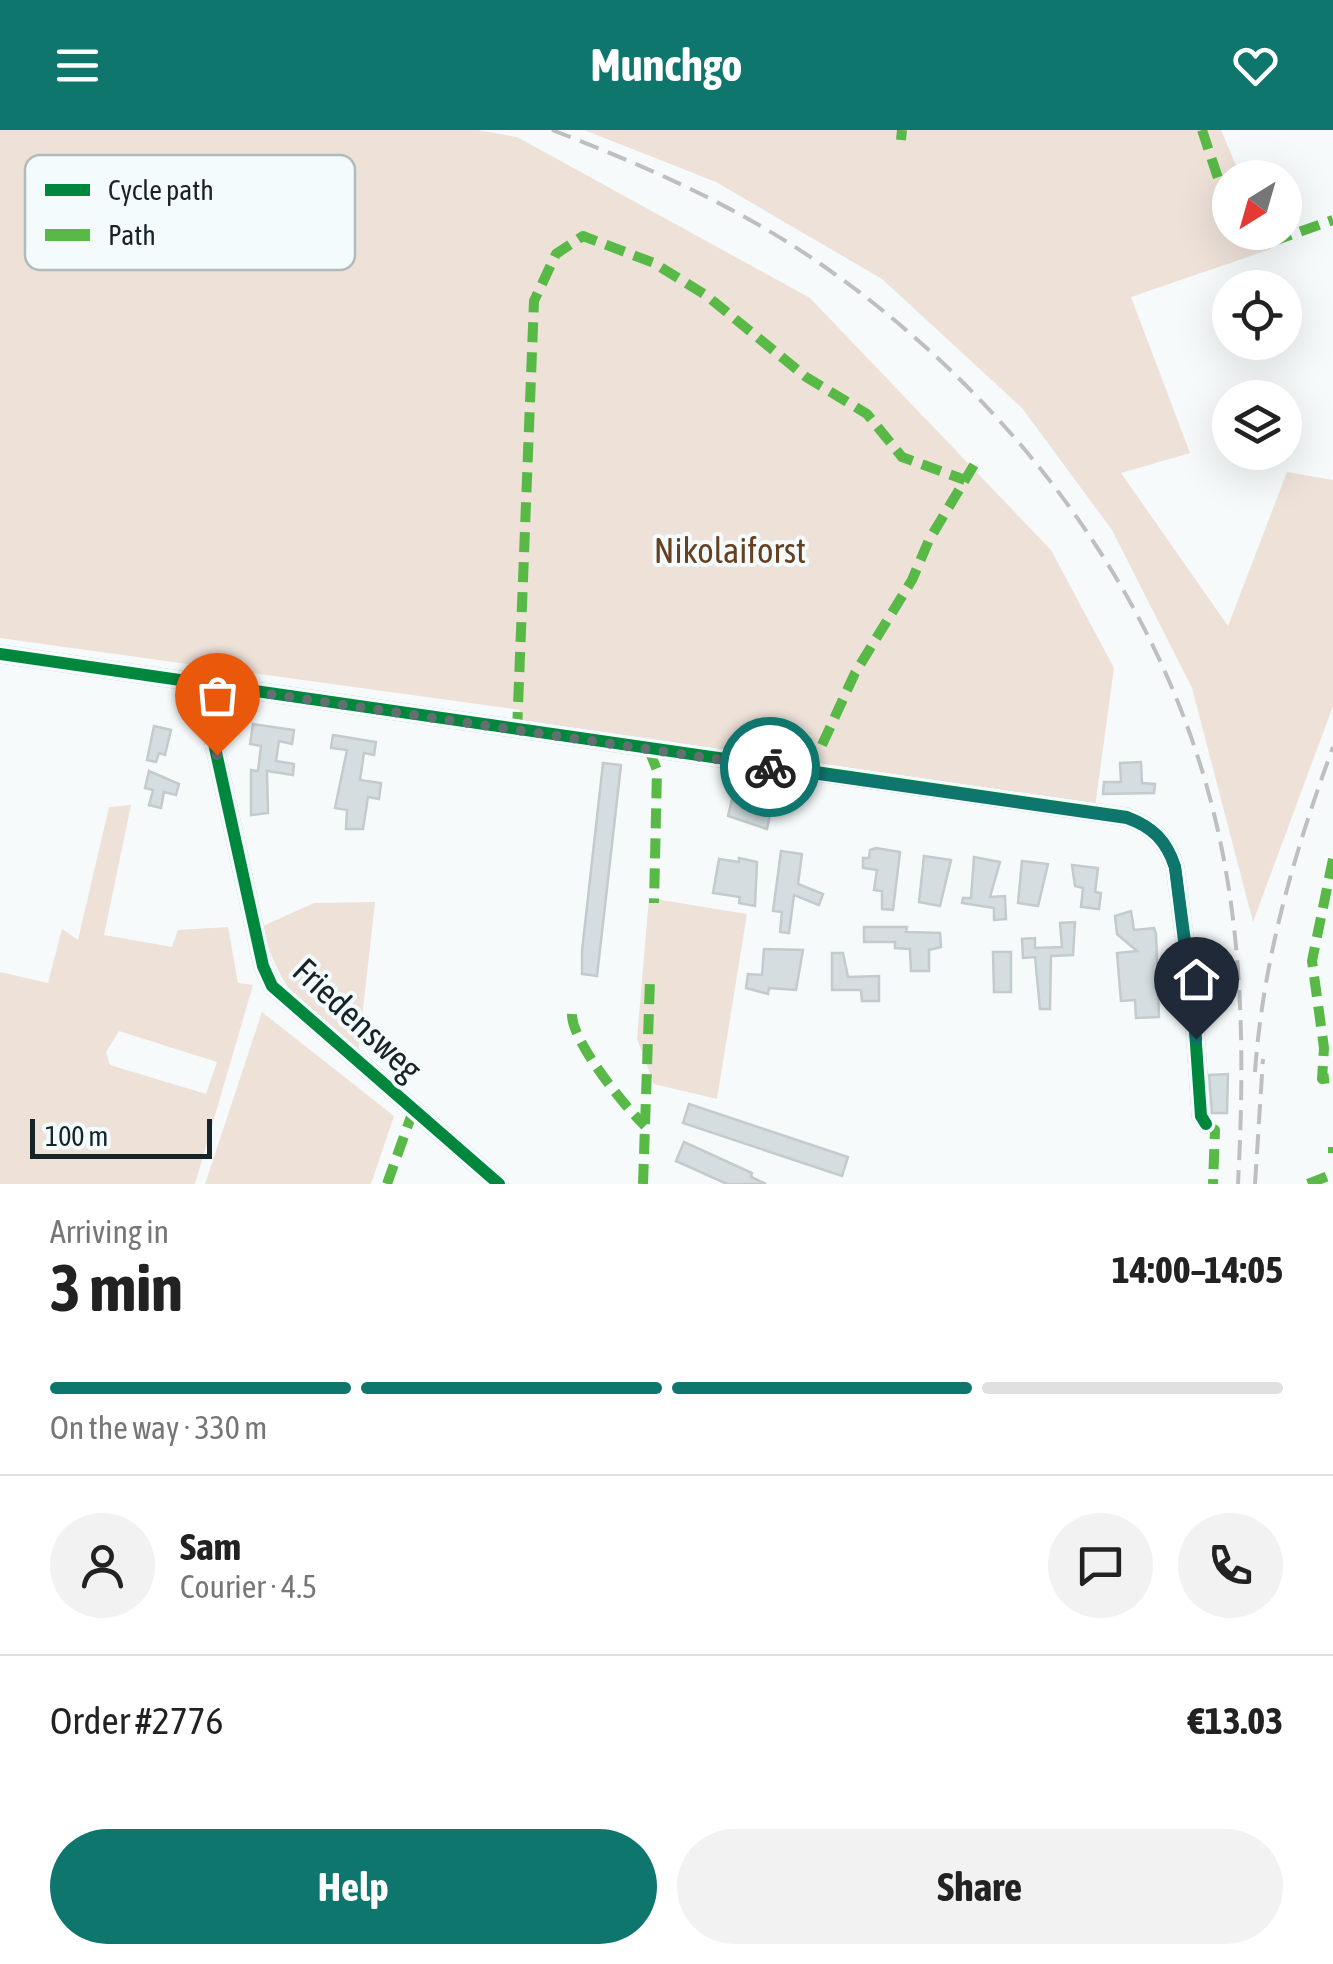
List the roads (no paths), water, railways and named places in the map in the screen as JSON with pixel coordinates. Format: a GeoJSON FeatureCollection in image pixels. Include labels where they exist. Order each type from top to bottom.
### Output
{"type":"FeatureCollection","features":[{"type":"Feature","properties":{"kind":"street"},"geometry":{"type":"LineString","coordinates":[[0,654],[1127,818],[1144,824],[1169,850],[1175,867],[1193,1001],[1202,1116],[1206,1124]]}},
{"type":"Feature","properties":{"kind":"street","name":"Friedensweg"},"geometry":{"type":"LineString","coordinates":[[201,684],[263,966],[272,986],[499,1184]]}},
{"type":"Feature","properties":{"kind":"railway"},"geometry":{"type":"LineString","coordinates":[[552,130],[691,189],[758,224],[822,265],[893,319],[960,380],[1022,446],[1077,518],[1125,594],[1166,674],[1198,758],[1221,845],[1238,971],[1238,1184]]}},
{"type":"Feature","properties":{"kind":"railway"},"geometry":{"type":"LineString","coordinates":[[1255,1072],[1265,988],[1282,907],[1333,747]]}},
{"type":"Feature","properties":{"kind":"railway"},"geometry":{"type":"LineString","coordinates":[[1255,1184],[1263,1059]]}},
{"type":"Feature","properties":{"kind":"park label","name":"Nikolaiforst"},"geometry":{"type":"Point","coordinates":[730,550]}}]}
